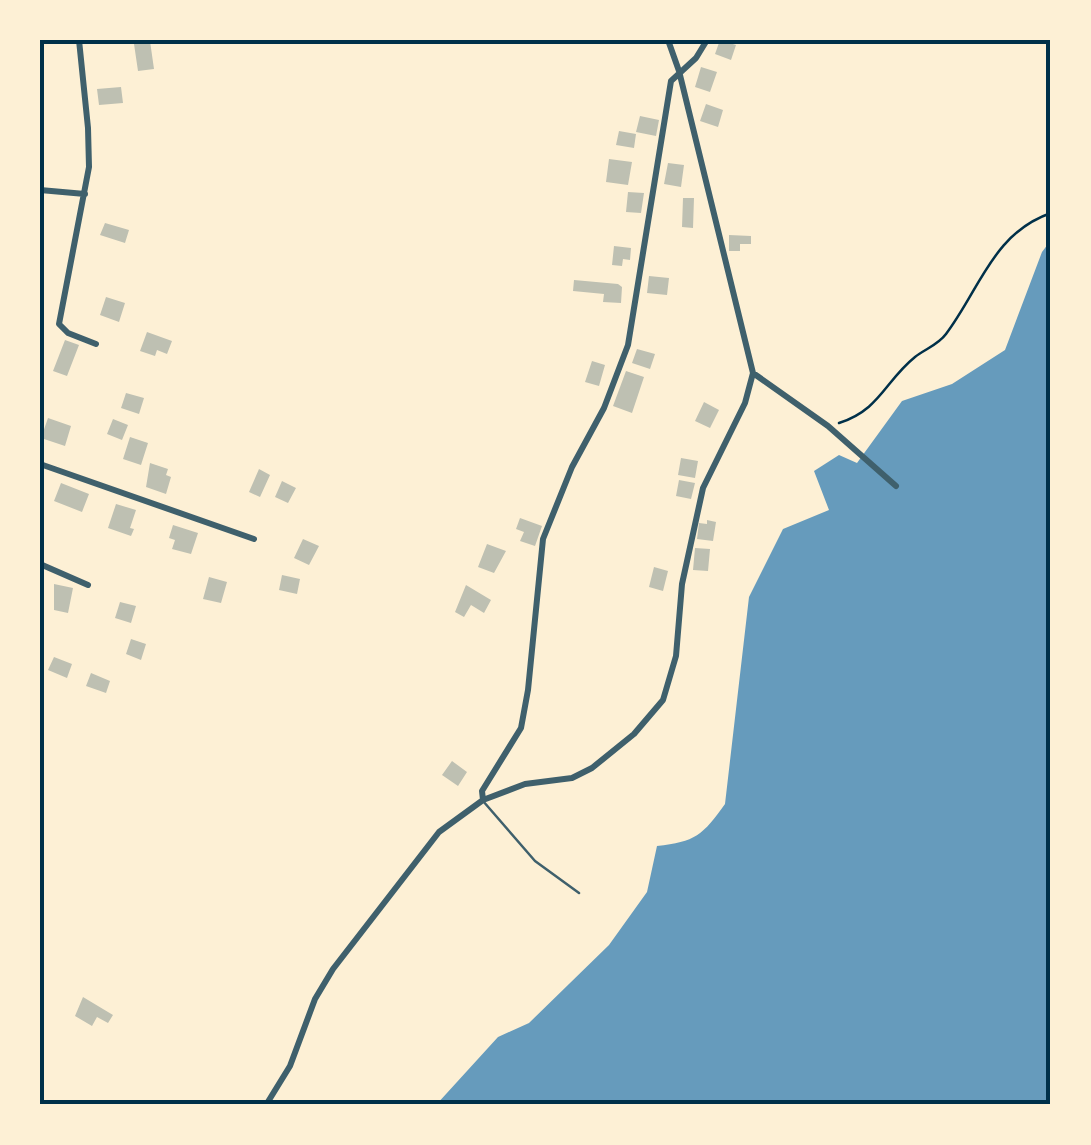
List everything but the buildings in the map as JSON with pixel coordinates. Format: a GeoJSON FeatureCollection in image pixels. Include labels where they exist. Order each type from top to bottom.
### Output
{"type":"FeatureCollection","features":[{"type":"Feature","properties":{"kind":"street"},"geometry":{"type":"LineString","coordinates":[[79,40],[88,128],[85,194],[59,320],[68,334],[96,344]]}},
{"type":"Feature","properties":{"kind":"street"},"geometry":{"type":"LineString","coordinates":[[266,1105],[290,1066],[315,1000],[351,943],[439,832],[482,800],[525,784],[572,778],[592,768],[634,734],[662,700],[676,656],[682,584],[702,488],[745,402],[753,373],[668,40]]}},
{"type":"Feature","properties":{"kind":"street"},"geometry":{"type":"LineString","coordinates":[[482,800],[482,791],[521,728],[543,539],[572,467],[604,408],[628,344],[670,88],[679,71],[696,58],[707,40]]}},
{"type":"Feature","properties":{"kind":"street"},"geometry":{"type":"LineString","coordinates":[[40,190],[85,194]]}},
{"type":"Feature","properties":{"kind":"street"},"geometry":{"type":"LineString","coordinates":[[753,373],[828,426],[896,486]]}},
{"type":"Feature","properties":{"kind":"street"},"geometry":{"type":"LineString","coordinates":[[40,464],[254,539]]}},
{"type":"Feature","properties":{"kind":"street"},"geometry":{"type":"LineString","coordinates":[[40,564],[88,585]]}},
{"type":"Feature","properties":{"kind":"lane"},"geometry":{"type":"LineString","coordinates":[[482,800],[535,861],[579,893]]}},
{"type":"Feature","properties":{"kind":"path"},"geometry":{"type":"LineString","coordinates":[[828,426],[858,417],[870,408],[914,358],[942,339],[986,266],[1012,234],[1031,220],[1051,213]]}},
{"type":"Feature","properties":{"kind":"water"},"geometry":{"type":"Polygon","coordinates":[[[1051,240],[1051,1105],[436,1105],[498,1037],[529,1023],[609,945],[647,892],[657,846],[697,835],[725,804],[749,597],[783,529],[829,510],[814,471],[839,455],[857,463],[902,401],[952,384],[1005,350],[1042,252],[1051,240]]]}}]}
